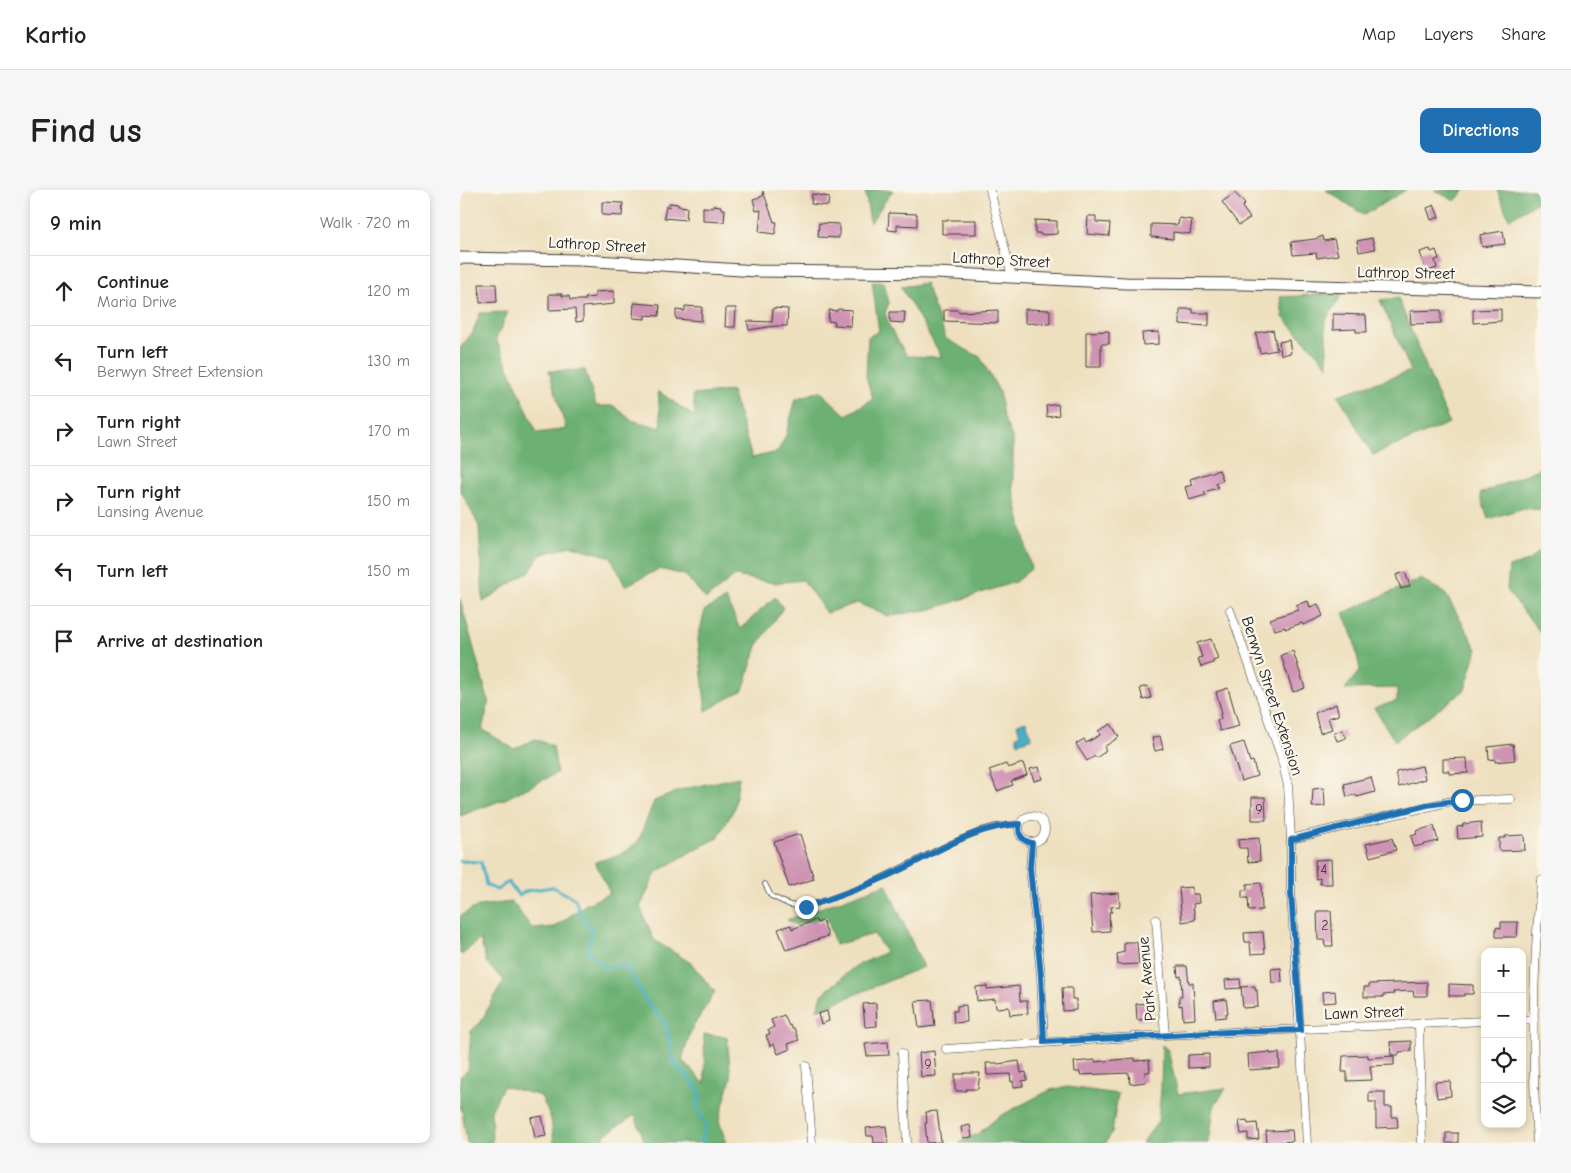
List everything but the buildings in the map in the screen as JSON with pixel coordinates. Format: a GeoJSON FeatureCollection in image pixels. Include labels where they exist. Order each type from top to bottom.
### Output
{"type":"FeatureCollection","features":[{"type":"Feature","properties":{"kind":"street"},"geometry":{"type":"LineString","coordinates":[[990,190],[1012,277]]}},
{"type":"Feature","properties":{"kind":"street","name":"Lathrop Street"},"geometry":{"type":"LineString","coordinates":[[460,258],[581,260],[757,271],[936,273],[1126,283],[1541,292]]}},
{"type":"Feature","properties":{"kind":"street","name":"Berwyn Street Extension"},"geometry":{"type":"LineString","coordinates":[[1230,610],[1281,756],[1288,786],[1291,893],[1307,1143]]}},
{"type":"Feature","properties":{"kind":"street"},"geometry":{"type":"LineString","coordinates":[[1291,840],[1452,800],[1511,799]]}},
{"type":"Feature","properties":{"kind":"street"},"geometry":{"type":"LineString","coordinates":[[1035,816],[1043,821],[1045,834],[1040,840],[1032,843],[1024,840],[1019,832],[1020,824],[1026,817],[1035,816]]}},
{"type":"Feature","properties":{"kind":"street"},"geometry":{"type":"LineString","coordinates":[[1032,843],[1030,868],[1041,975],[1044,1042]]}},
{"type":"Feature","properties":{"kind":"street"},"geometry":{"type":"LineString","coordinates":[[1537,1143],[1533,1076],[1541,880]]}},
{"type":"Feature","properties":{"kind":"street","name":"Park Avenue"},"geometry":{"type":"LineString","coordinates":[[1156,920],[1165,1035]]}},
{"type":"Feature","properties":{"kind":"street"},"geometry":{"type":"LineString","coordinates":[[1526,1020],[1534,1019]]}},
{"type":"Feature","properties":{"kind":"street","name":"Lawn Street"},"geometry":{"type":"LineString","coordinates":[[946,1049],[1165,1035],[1481,1021]]}},
{"type":"Feature","properties":{"kind":"street"},"geometry":{"type":"LineString","coordinates":[[1419,1025],[1422,1143]]}},
{"type":"Feature","properties":{"kind":"street"},"geometry":{"type":"LineString","coordinates":[[902,1053],[907,1143]]}},
{"type":"Feature","properties":{"kind":"street"},"geometry":{"type":"LineString","coordinates":[[806,1066],[812,1143]]}},
{"type":"Feature","properties":{"kind":"lane"},"geometry":{"type":"LineString","coordinates":[[765,884],[770,896],[790,905],[806,907],[865,886],[951,843],[982,830],[996,826],[1020,824]]}},
{"type":"Feature","properties":{"kind":"green space"},"geometry":{"type":"Polygon","coordinates":[[[865,190],[893,190],[870,223],[865,190]]]}},
{"type":"Feature","properties":{"kind":"green space"},"geometry":{"type":"Polygon","coordinates":[[[1326,190],[1406,190],[1364,215],[1326,190]]]}},
{"type":"Feature","properties":{"kind":"green space"},"geometry":{"type":"Polygon","coordinates":[[[1434,190],[1465,190],[1455,201],[1434,190]]]}},
{"type":"Feature","properties":{"kind":"green space"},"geometry":{"type":"Polygon","coordinates":[[[1497,190],[1541,190],[1541,200],[1509,219],[1497,190]]]}},
{"type":"Feature","properties":{"kind":"green space"},"geometry":{"type":"Polygon","coordinates":[[[872,282],[884,282],[889,303],[885,313],[890,328],[907,356],[942,357],[901,287],[925,283],[946,339],[980,357],[999,391],[1003,417],[1013,439],[1013,487],[1031,569],[1015,582],[932,609],[888,616],[857,603],[826,613],[803,580],[774,583],[735,576],[706,599],[685,575],[659,569],[625,586],[611,557],[572,546],[540,555],[530,571],[483,602],[479,526],[460,489],[460,348],[473,332],[480,313],[508,312],[496,339],[537,433],[566,429],[549,371],[585,370],[596,406],[614,406],[631,420],[661,428],[658,391],[695,417],[693,395],[732,391],[752,458],[777,452],[785,438],[796,399],[820,391],[846,415],[873,399],[866,377],[868,337],[879,331],[872,282]]]}},
{"type":"Feature","properties":{"kind":"green space"},"geometry":{"type":"Polygon","coordinates":[[[1343,293],[1325,322],[1328,366],[1283,317],[1280,297],[1343,293]]]}},
{"type":"Feature","properties":{"kind":"green space"},"geometry":{"type":"Polygon","coordinates":[[[1398,298],[1449,423],[1373,455],[1338,395],[1411,371],[1380,300],[1398,298]]]}},
{"type":"Feature","properties":{"kind":"green space"},"geometry":{"type":"Polygon","coordinates":[[[1541,468],[1541,510],[1524,508],[1488,519],[1480,494],[1541,468]]]}},
{"type":"Feature","properties":{"kind":"green space"},"geometry":{"type":"Polygon","coordinates":[[[1541,549],[1541,633],[1507,591],[1509,567],[1529,561],[1541,549]]]}},
{"type":"Feature","properties":{"kind":"green space"},"geometry":{"type":"Polygon","coordinates":[[[1421,579],[1445,593],[1477,649],[1465,690],[1395,741],[1374,708],[1397,701],[1397,688],[1345,689],[1360,670],[1354,640],[1343,613],[1421,579]]]}},
{"type":"Feature","properties":{"kind":"green space"},"geometry":{"type":"Polygon","coordinates":[[[775,597],[783,608],[757,646],[743,690],[706,711],[698,639],[705,610],[726,599],[740,629],[775,597]]]}},
{"type":"Feature","properties":{"kind":"green space"},"geometry":{"type":"Polygon","coordinates":[[[460,599],[489,703],[482,729],[514,749],[535,739],[553,746],[557,773],[505,799],[460,816],[460,599]]]}},
{"type":"Feature","properties":{"kind":"green space"},"geometry":{"type":"Polygon","coordinates":[[[739,777],[734,809],[718,838],[656,873],[640,907],[654,940],[691,963],[715,992],[691,1030],[682,1060],[705,1084],[704,1034],[727,1037],[731,1078],[719,1120],[726,1143],[645,1143],[635,1115],[604,1135],[604,1143],[554,1143],[551,1119],[541,1096],[503,1086],[491,1111],[492,1143],[467,1143],[460,1106],[460,1077],[468,1070],[471,1031],[480,1023],[504,980],[487,964],[480,939],[463,954],[460,954],[460,916],[478,906],[512,902],[533,929],[555,927],[585,905],[610,893],[595,862],[621,854],[638,842],[654,801],[684,789],[739,777]]]}},
{"type":"Feature","properties":{"kind":"green space"},"geometry":{"type":"Polygon","coordinates":[[[886,884],[923,967],[817,1010],[822,995],[854,967],[886,952],[874,934],[835,945],[827,917],[795,925],[787,920],[886,884]]]}},
{"type":"Feature","properties":{"kind":"green space"},"geometry":{"type":"Polygon","coordinates":[[[1162,1045],[1168,1050],[1178,1094],[1226,1088],[1214,1107],[1209,1143],[1142,1143],[1158,1122],[1162,1045]]]}},
{"type":"Feature","properties":{"kind":"green space"},"geometry":{"type":"Polygon","coordinates":[[[1068,1087],[1118,1094],[1112,1132],[1106,1143],[959,1143],[978,1134],[998,1117],[1050,1090],[1068,1087]]]}},
{"type":"Feature","properties":{"kind":"water"},"geometry":{"type":"Polygon","coordinates":[[[1026,721],[1032,738],[1018,743],[1016,736],[1020,735],[1017,724],[1026,721]]]}},
{"type":"Feature","properties":{"kind":"waterway"},"geometry":{"type":"LineString","coordinates":[[460,861],[481,862],[486,885],[497,890],[508,882],[519,896],[526,891],[553,887],[575,899],[581,916],[592,929],[588,951],[604,967],[626,965],[644,998],[666,1024],[675,1066],[686,1075],[700,1092],[697,1108],[706,1126],[700,1140],[704,1143]]}},
{"type":"Feature","properties":{"kind":"route"},"geometry":{"type":"LineString","coordinates":[[806,907],[865,886],[951,843],[982,830],[996,826],[1020,824],[1019,832],[1021,836],[1024,840],[1032,843],[1030,868],[1041,975],[1044,1042],[1301,1030],[1291,893],[1291,840],[1427,805],[1462,800]]}}]}
